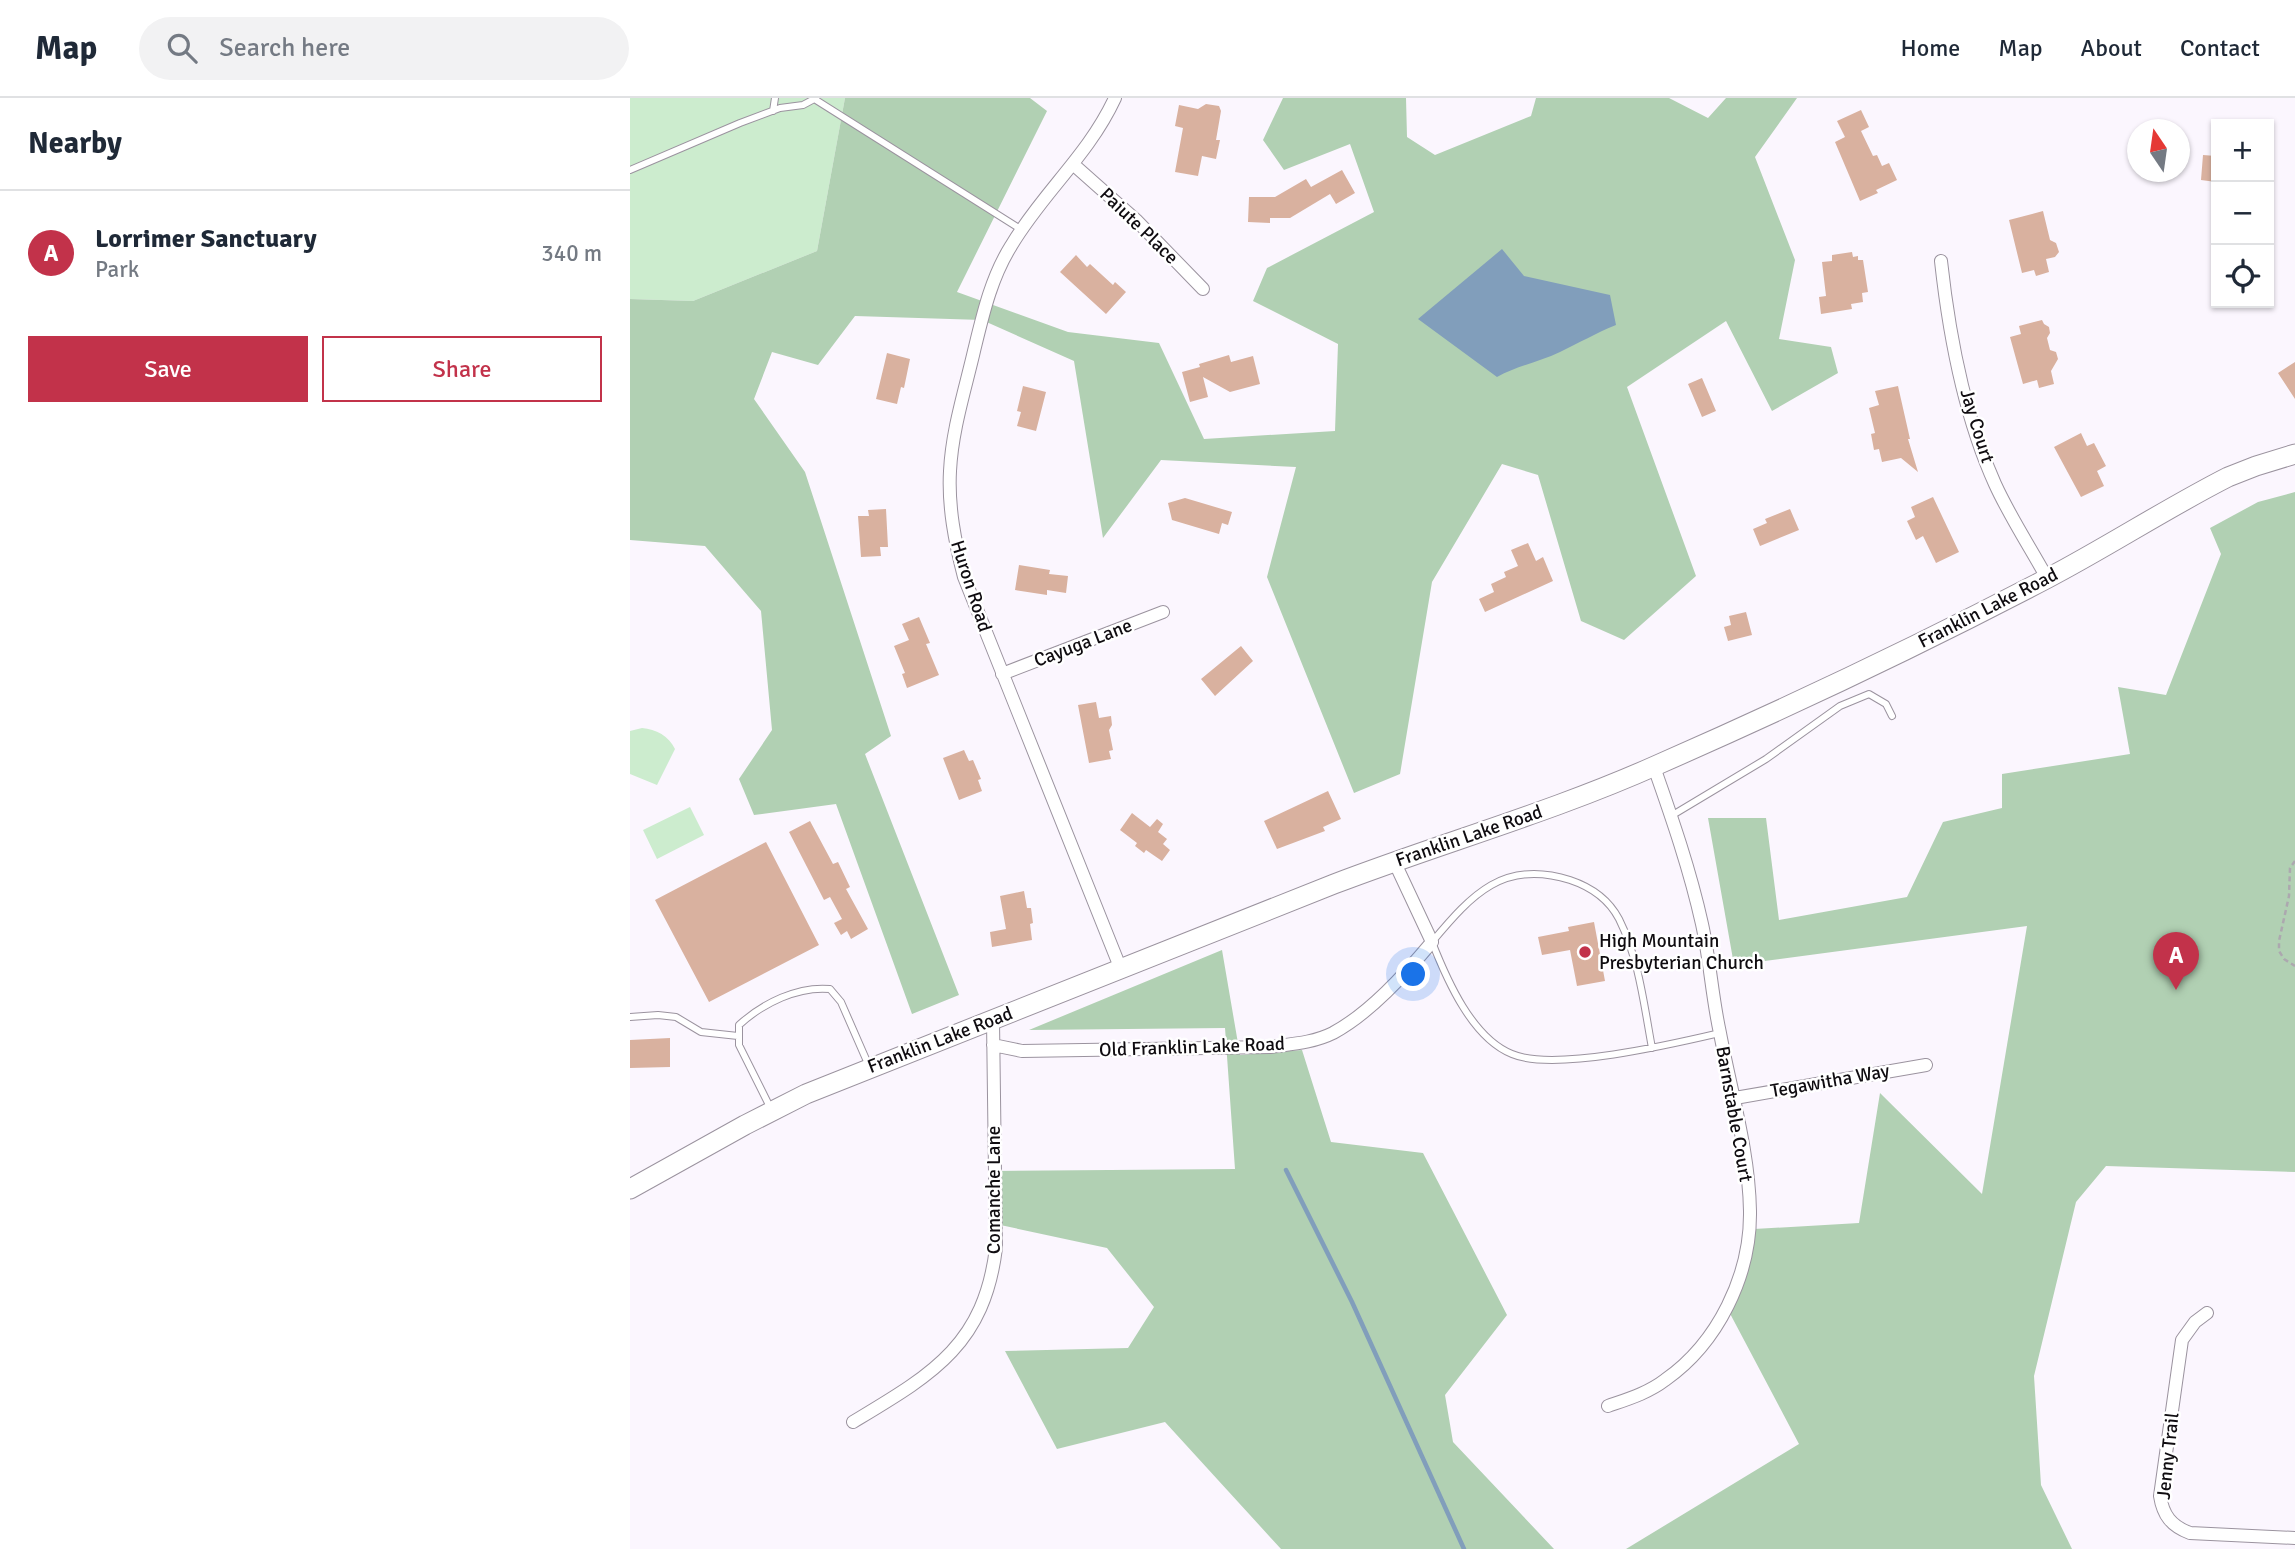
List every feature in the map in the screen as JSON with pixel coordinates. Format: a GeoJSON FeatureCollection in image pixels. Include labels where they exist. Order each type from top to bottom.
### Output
{"type":"FeatureCollection","features":[{"type":"Feature","properties":{"kind":"main road","name":"Franklin Lake Road"},"geometry":{"type":"LineString","coordinates":[[630,1189],[806,1094],[1394,861],[1526,817],[1654,766],[1885,661],[2047,578],[2228,477],[2295,454]]}},
{"type":"Feature","properties":{"kind":"street","name":"Huron Road"},"geometry":{"type":"LineString","coordinates":[[1115,98],[1101,128],[1074,165],[1031,215],[997,271],[988,296],[954,434],[950,506],[964,577],[1121,967]]}},
{"type":"Feature","properties":{"kind":"street","name":"Paiute Place"},"geometry":{"type":"LineString","coordinates":[[1074,165],[1136,220],[1203,289]]}},
{"type":"Feature","properties":{"kind":"street","name":"Jay Court"},"geometry":{"type":"LineString","coordinates":[[1941,261],[1947,314],[1975,430],[1996,485],[2047,578]]}},
{"type":"Feature","properties":{"kind":"street","name":"Cayuga Lane"},"geometry":{"type":"LineString","coordinates":[[1002,674],[1163,612]]}},
{"type":"Feature","properties":{"kind":"street","name":"Barnstable Court"},"geometry":{"type":"LineString","coordinates":[[1608,1406],[1637,1396],[1665,1380],[1688,1361],[1713,1329],[1734,1291],[1744,1263],[1750,1212],[1735,1098],[1720,1034],[1702,925],[1686,861],[1654,766]]}},
{"type":"Feature","properties":{"kind":"street"},"geometry":{"type":"LineString","coordinates":[[1394,861],[1432,942]]}},
{"type":"Feature","properties":{"kind":"street","name":"Old Franklin Lake Road"},"geometry":{"type":"LineString","coordinates":[[993,1045],[1022,1052],[1269,1047],[1309,1041],[1332,1033],[1351,1021],[1398,981],[1432,942]]}},
{"type":"Feature","properties":{"kind":"street","name":"Comanche Lane"},"geometry":{"type":"LineString","coordinates":[[853,1422],[943,1362],[975,1322],[986,1298],[993,1274],[996,1248],[993,1021]]}},
{"type":"Feature","properties":{"kind":"street","name":"Tegawitha Way"},"geometry":{"type":"LineString","coordinates":[[1735,1098],[1926,1065]]}},
{"type":"Feature","properties":{"kind":"street","name":"Jenny Trail"},"geometry":{"type":"LineString","coordinates":[[2207,1313],[2195,1322],[2182,1340],[2160,1496],[2162,1508],[2169,1521],[2190,1533],[2295,1538]]}},
{"type":"Feature","properties":{"kind":"lane"},"geometry":{"type":"LineString","coordinates":[[773,111],[775,98]]}},
{"type":"Feature","properties":{"kind":"lane"},"geometry":{"type":"LineString","coordinates":[[630,170],[740,122],[816,99],[1022,230]]}},
{"type":"Feature","properties":{"kind":"lane"},"geometry":{"type":"LineString","coordinates":[[1671,816],[1766,759],[1840,706],[1869,694],[1886,704],[1892,716]]}},
{"type":"Feature","properties":{"kind":"lane"},"geometry":{"type":"LineString","coordinates":[[1652,1048],[1635,959],[1618,917],[1599,894],[1580,883],[1551,874],[1528,873],[1505,877],[1485,887],[1470,899],[1432,942],[1461,1004],[1486,1038],[1512,1055],[1558,1060],[1652,1048],[1720,1034]]}},
{"type":"Feature","properties":{"kind":"lane"},"geometry":{"type":"LineString","coordinates":[[772,1111],[739,1045],[739,1025],[750,1015],[794,992],[813,987],[830,989],[841,1002],[869,1068]]}},
{"type":"Feature","properties":{"kind":"lane"},"geometry":{"type":"LineString","coordinates":[[630,1017],[676,1017],[701,1032],[738,1036]]}},
{"type":"Feature","properties":{"kind":"path"},"geometry":{"type":"LineString","coordinates":[[2295,861],[2290,868],[2289,896],[2279,941],[2279,951],[2284,959],[2295,967]]}},
{"type":"Feature","properties":{"kind":"green space"},"geometry":{"type":"Polygon","coordinates":[[[630,98],[845,98],[817,251],[693,301],[630,299],[630,98]]]}},
{"type":"Feature","properties":{"kind":"green space"},"geometry":{"type":"Polygon","coordinates":[[[845,98],[1030,98],[1047,111],[957,292],[1068,332],[1159,343],[1204,439],[1335,431],[1338,344],[1253,301],[1267,268],[1374,212],[1350,144],[1284,170],[1263,140],[1283,98],[1406,98],[1407,137],[1435,155],[1531,116],[1536,98],[1669,98],[1708,118],[1726,98],[1797,98],[1755,157],[1795,260],[1779,339],[1831,347],[1838,373],[1772,411],[1726,321],[1627,387],[1696,576],[1624,640],[1581,621],[1538,475],[1502,464],[1432,582],[1400,774],[1354,793],[1267,577],[1296,467],[1161,460],[1103,538],[1074,361],[982,320],[855,316],[818,365],[772,352],[754,399],[805,472],[891,736],[865,754],[959,995],[912,1014],[836,804],[754,815],[739,779],[772,730],[761,611],[705,546],[630,540],[630,299],[693,301],[817,251],[845,98]]]}},
{"type":"Feature","properties":{"kind":"green space"},"geometry":{"type":"Polygon","coordinates":[[[2295,492],[2295,1172],[2106,1166],[2076,1202],[2034,1376],[2041,1485],[2072,1549],[1626,1549],[1799,1444],[1726,1306],[1754,1229],[1859,1223],[1880,1093],[1982,1194],[2027,926],[1734,965],[1708,818],[1766,818],[1779,920],[1907,897],[1943,822],[2002,808],[2002,774],[2130,754],[2118,687],[2166,695],[2221,554],[2210,528],[2258,502],[2295,492]]]}},
{"type":"Feature","properties":{"kind":"green space"},"geometry":{"type":"Polygon","coordinates":[[[642,728],[662,734],[675,749],[657,785],[630,774],[630,731],[642,728]]]}},
{"type":"Feature","properties":{"kind":"green space"},"geometry":{"type":"Polygon","coordinates":[[[690,807],[704,835],[657,859],[643,830],[690,807]]]}},
{"type":"Feature","properties":{"kind":"green space"},"geometry":{"type":"Polygon","coordinates":[[[1222,950],[1240,1055],[1302,1050],[1331,1142],[1423,1153],[1507,1315],[1445,1395],[1453,1442],[1554,1549],[1281,1549],[1165,1422],[1057,1449],[1005,1351],[1128,1348],[1154,1307],[1107,1248],[991,1223],[994,1171],[1235,1169],[1225,1028],[1029,1030],[1222,950]]]}},
{"type":"Feature","properties":{"kind":"water"},"geometry":{"type":"Polygon","coordinates":[[[1502,249],[1524,276],[1610,295],[1616,325],[1497,377],[1418,319],[1502,249]]]}},
{"type":"Feature","properties":{"kind":"building"},"geometry":{"type":"Polygon","coordinates":[[[1206,104],[1219,106],[1221,111],[1216,159],[1202,156],[1198,176],[1175,172],[1183,128],[1175,126],[1179,105],[1198,109],[1206,104]]]}},
{"type":"Feature","properties":{"kind":"building"},"geometry":{"type":"Polygon","coordinates":[[[1861,110],[1869,127],[1861,131],[1873,156],[1877,155],[1882,166],[1889,163],[1897,180],[1860,201],[1835,142],[1845,137],[1837,121],[1861,110]]]}},
{"type":"Feature","properties":{"kind":"building"},"geometry":{"type":"Polygon","coordinates":[[[2203,155],[2211,156],[2211,181],[2201,180],[2203,155]]]}},
{"type":"Feature","properties":{"kind":"building"},"geometry":{"type":"Polygon","coordinates":[[[1342,170],[1355,193],[1336,204],[1330,194],[1290,218],[1270,218],[1270,223],[1248,222],[1249,197],[1275,197],[1306,179],[1311,187],[1342,170]]]}},
{"type":"Feature","properties":{"kind":"building"},"geometry":{"type":"Polygon","coordinates":[[[2043,211],[2050,240],[2056,243],[2059,252],[2055,257],[2046,259],[2049,272],[2036,276],[2034,270],[2022,273],[2009,220],[2043,211]]]}},
{"type":"Feature","properties":{"kind":"building"},"geometry":{"type":"Polygon","coordinates":[[[1852,252],[1853,257],[1858,256],[1858,260],[1863,260],[1868,292],[1862,293],[1863,302],[1851,304],[1852,309],[1821,314],[1819,297],[1826,296],[1822,262],[1832,261],[1832,255],[1852,252]]]}},
{"type":"Feature","properties":{"kind":"building"},"geometry":{"type":"Polygon","coordinates":[[[1076,255],[1087,267],[1090,264],[1113,285],[1115,282],[1126,292],[1106,314],[1060,272],[1076,255]]]}},
{"type":"Feature","properties":{"kind":"building"},"geometry":{"type":"Polygon","coordinates":[[[2042,320],[2049,327],[2047,338],[2050,350],[2056,352],[2058,359],[2051,371],[2054,384],[2039,388],[2037,380],[2023,384],[2010,337],[2021,334],[2019,326],[2042,320]]]}},
{"type":"Feature","properties":{"kind":"building"},"geometry":{"type":"Polygon","coordinates":[[[887,353],[910,359],[904,388],[901,387],[897,404],[876,399],[887,353]]]}},
{"type":"Feature","properties":{"kind":"building"},"geometry":{"type":"Polygon","coordinates":[[[1229,355],[1231,362],[1253,356],[1260,384],[1230,392],[1203,377],[1208,397],[1190,402],[1182,372],[1229,355]]]}},
{"type":"Feature","properties":{"kind":"building"},"geometry":{"type":"Polygon","coordinates":[[[2295,362],[2295,399],[2278,373],[2295,362]]]}},
{"type":"Feature","properties":{"kind":"building"},"geometry":{"type":"Polygon","coordinates":[[[1702,378],[1716,411],[1702,417],[1688,384],[1702,378]]]}},
{"type":"Feature","properties":{"kind":"building"},"geometry":{"type":"Polygon","coordinates":[[[1023,386],[1046,392],[1036,431],[1017,426],[1021,412],[1017,411],[1023,386]]]}},
{"type":"Feature","properties":{"kind":"building"},"geometry":{"type":"Polygon","coordinates":[[[1898,386],[1908,439],[1918,472],[1901,458],[1882,462],[1879,449],[1874,450],[1871,434],[1875,433],[1869,408],[1879,405],[1875,391],[1898,386]]]}},
{"type":"Feature","properties":{"kind":"building"},"geometry":{"type":"Polygon","coordinates":[[[2081,433],[2087,446],[2094,443],[2106,466],[2097,471],[2104,486],[2081,497],[2054,447],[2081,433]]]}},
{"type":"Feature","properties":{"kind":"building"},"geometry":{"type":"Polygon","coordinates":[[[1933,497],[1959,552],[1936,563],[1923,536],[1916,540],[1907,521],[1915,517],[1911,507],[1933,497]]]}},
{"type":"Feature","properties":{"kind":"building"},"geometry":{"type":"Polygon","coordinates":[[[1185,498],[1232,512],[1228,525],[1222,523],[1219,534],[1172,520],[1168,503],[1185,498]]]}},
{"type":"Feature","properties":{"kind":"building"},"geometry":{"type":"Polygon","coordinates":[[[886,509],[888,547],[880,547],[881,556],[861,557],[858,516],[869,516],[868,510],[886,509]]]}},
{"type":"Feature","properties":{"kind":"building"},"geometry":{"type":"Polygon","coordinates":[[[1790,509],[1799,530],[1760,546],[1753,529],[1767,523],[1765,519],[1790,509]]]}},
{"type":"Feature","properties":{"kind":"building"},"geometry":{"type":"Polygon","coordinates":[[[1528,543],[1536,561],[1543,557],[1553,581],[1485,612],[1479,599],[1494,592],[1491,584],[1506,577],[1504,572],[1518,566],[1511,550],[1528,543]]]}},
{"type":"Feature","properties":{"kind":"building"},"geometry":{"type":"Polygon","coordinates":[[[1019,565],[1050,570],[1049,574],[1068,576],[1066,593],[1047,590],[1047,595],[1015,590],[1019,565]]]}},
{"type":"Feature","properties":{"kind":"building"},"geometry":{"type":"Polygon","coordinates":[[[1746,612],[1752,635],[1728,641],[1724,627],[1731,625],[1729,616],[1746,612]]]}},
{"type":"Feature","properties":{"kind":"building"},"geometry":{"type":"Polygon","coordinates":[[[919,617],[930,643],[926,644],[939,675],[907,688],[902,674],[905,673],[894,646],[909,640],[902,624],[919,617]]]}},
{"type":"Feature","properties":{"kind":"building"},"geometry":{"type":"Polygon","coordinates":[[[1241,646],[1253,661],[1215,696],[1201,679],[1241,646]]]}},
{"type":"Feature","properties":{"kind":"building"},"geometry":{"type":"Polygon","coordinates":[[[1096,702],[1099,718],[1111,716],[1112,725],[1109,730],[1113,750],[1109,751],[1111,759],[1089,763],[1078,705],[1096,702]]]}},
{"type":"Feature","properties":{"kind":"building"},"geometry":{"type":"Polygon","coordinates":[[[964,750],[969,761],[973,760],[981,779],[978,780],[982,791],[959,800],[943,758],[964,750]]]}},
{"type":"Feature","properties":{"kind":"building"},"geometry":{"type":"Polygon","coordinates":[[[1328,791],[1341,819],[1323,827],[1325,831],[1277,849],[1264,821],[1328,791]]]}},
{"type":"Feature","properties":{"kind":"building"},"geometry":{"type":"Polygon","coordinates":[[[1132,813],[1150,827],[1157,819],[1163,824],[1158,832],[1167,839],[1163,844],[1170,850],[1162,861],[1146,850],[1144,853],[1135,846],[1137,843],[1120,830],[1132,813]]]}},
{"type":"Feature","properties":{"kind":"building"},"geometry":{"type":"Polygon","coordinates":[[[810,821],[833,864],[838,862],[850,887],[846,889],[868,929],[851,939],[847,931],[841,935],[834,923],[842,919],[830,897],[824,900],[789,832],[810,821]]]}},
{"type":"Feature","properties":{"kind":"building"},"geometry":{"type":"Polygon","coordinates":[[[766,842],[819,945],[709,1002],[655,900],[766,842]]]}},
{"type":"Feature","properties":{"kind":"building"},"geometry":{"type":"Polygon","coordinates":[[[1024,891],[1027,908],[1031,908],[1032,940],[992,947],[990,932],[1006,929],[1000,896],[1024,891]]]}},
{"type":"Feature","properties":{"kind":"building","name":"High Mountain Presbyterian Church"},"geometry":{"type":"Polygon","coordinates":[[[1594,922],[1605,981],[1577,986],[1570,950],[1542,955],[1538,937],[1569,931],[1568,927],[1594,922]]]}},
{"type":"Feature","properties":{"kind":"building"},"geometry":{"type":"Polygon","coordinates":[[[670,1038],[670,1067],[630,1068],[630,1040],[670,1038]]]}},
{"type":"Feature","properties":{"kind":"waterway"},"geometry":{"type":"LineString","coordinates":[[1286,1170],[1352,1302],[1464,1549]]}},
{"type":"Feature","properties":{"kind":"place","name":"High Mountain Presbyterian Church"},"geometry":{"type":"Point","coordinates":[1585,952]}},
{"type":"Feature","properties":{"kind":"place","name":"Lorrimer Sanctuary"},"geometry":{"type":"Point","coordinates":[2176,990]}}]}
